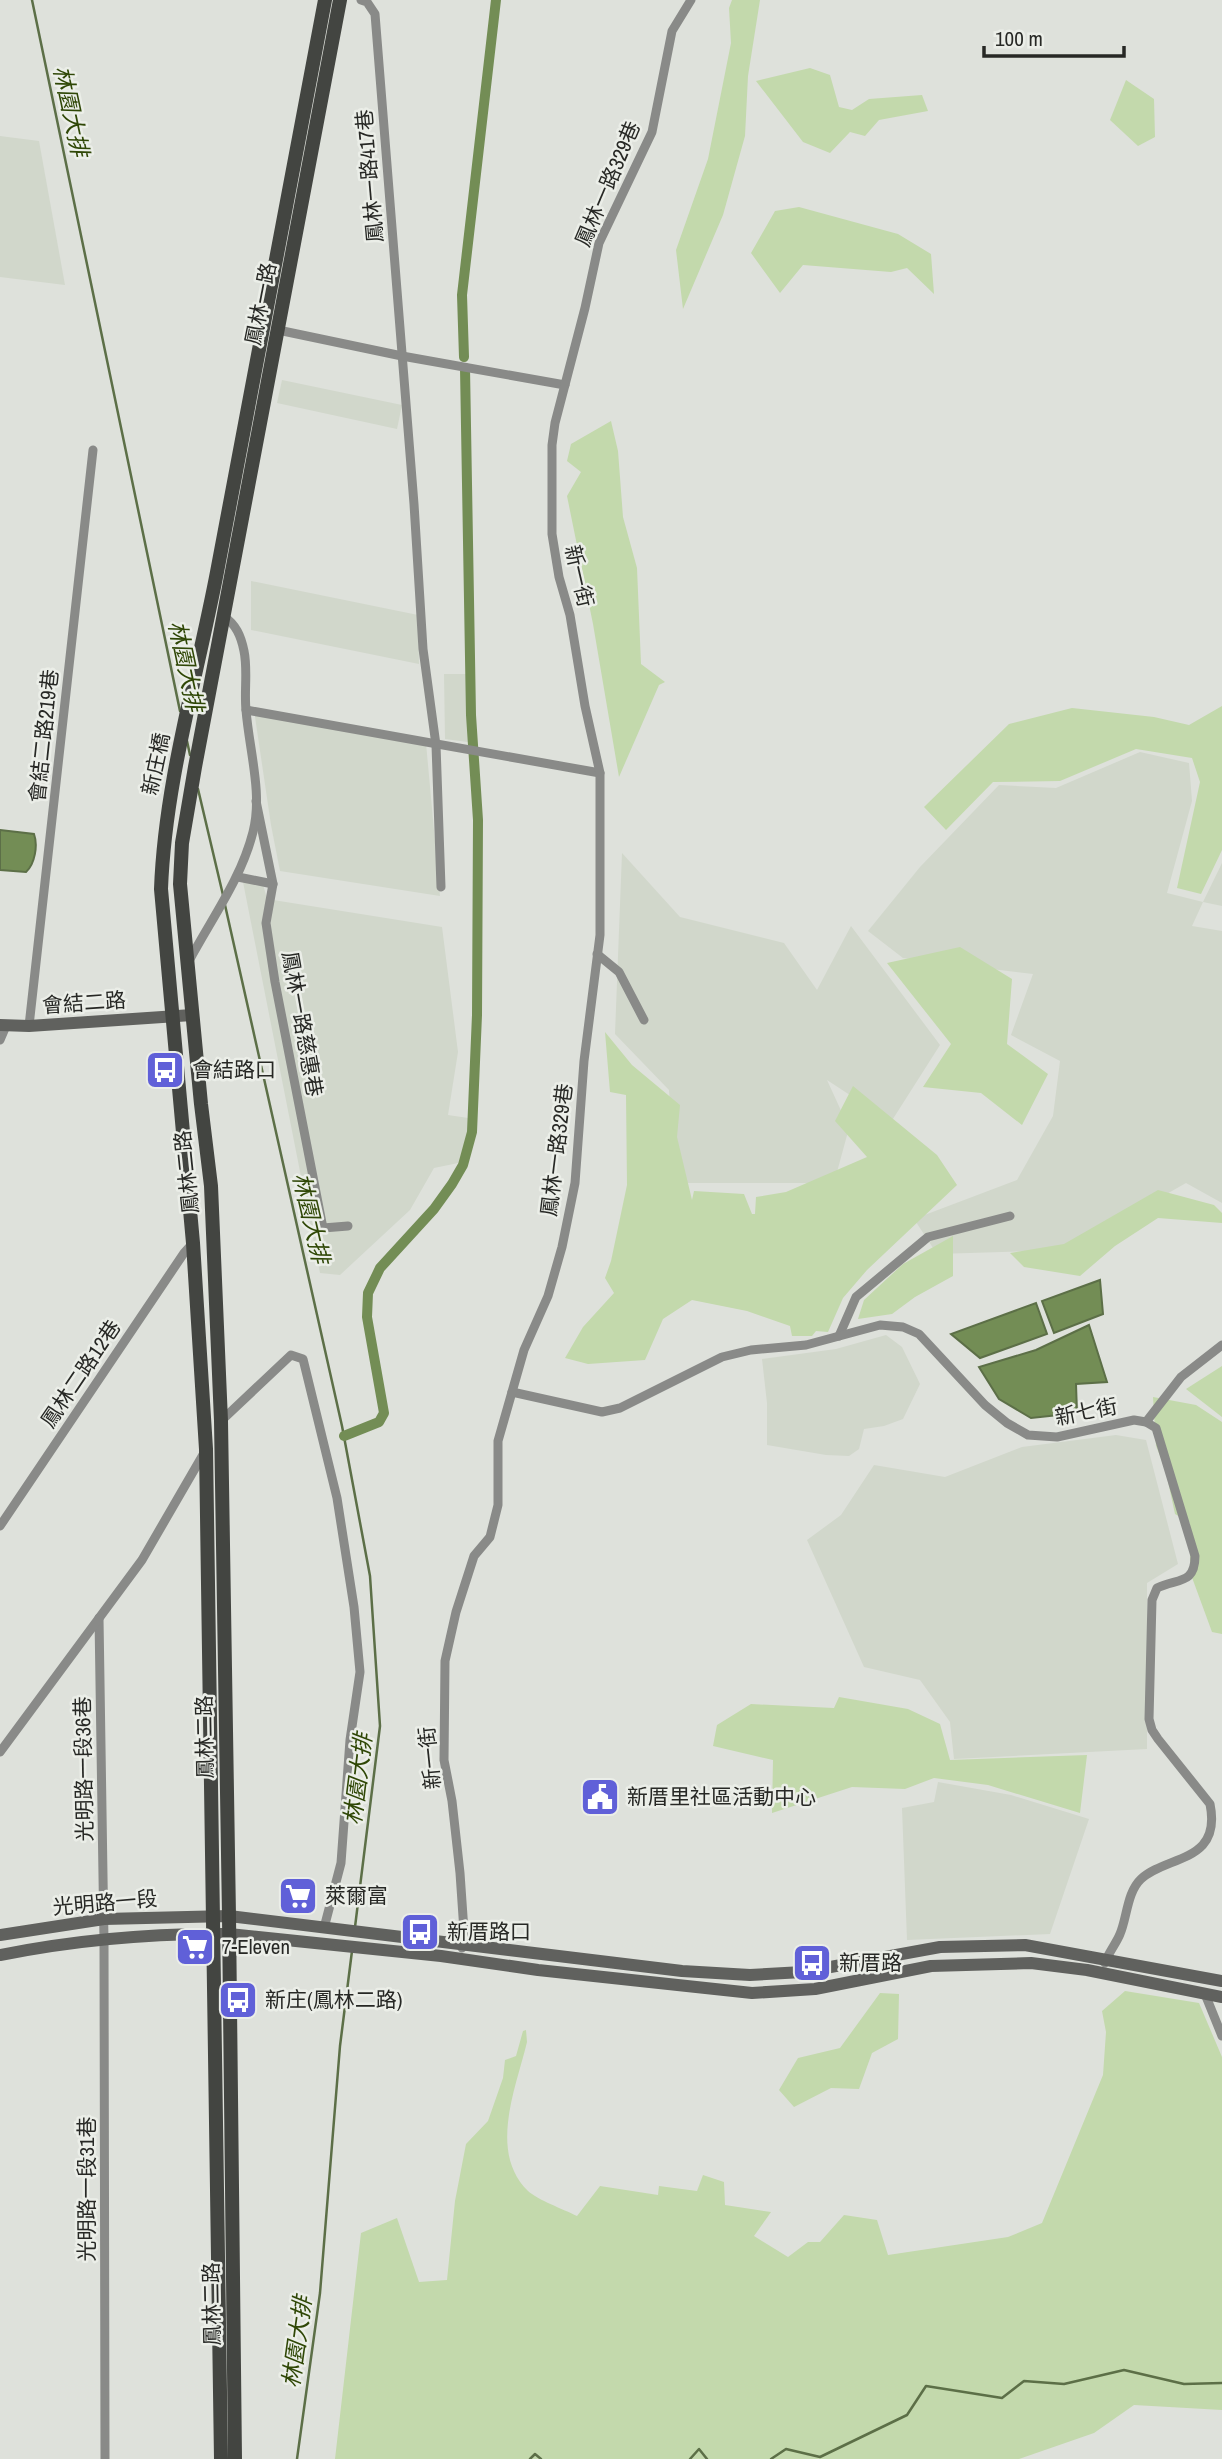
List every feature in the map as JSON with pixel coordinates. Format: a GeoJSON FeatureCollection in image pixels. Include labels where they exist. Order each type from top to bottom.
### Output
{"type":"FeatureCollection","features":[{"type":"Feature","properties":{"kind":"main road","name":"鳳林一路"},"geometry":{"type":"LineString","coordinates":[[216,614],[325,0]]}},
{"type":"Feature","properties":{"kind":"main road","name":"鳳林一路"},"geometry":{"type":"LineString","coordinates":[[216,614],[278,330],[340,0]]}},
{"type":"Feature","properties":{"kind":"main road","name":"新庄橋"},"geometry":{"type":"LineString","coordinates":[[187,964],[180,884],[182,843],[216,614]]}},
{"type":"Feature","properties":{"kind":"main road","name":"新庄橋"},"geometry":{"type":"LineString","coordinates":[[171,1017],[161,889],[163,844],[169,803],[216,614]]}},
{"type":"Feature","properties":{"kind":"main road"},"geometry":{"type":"LineString","coordinates":[[187,964],[192,1016]]}},
{"type":"Feature","properties":{"kind":"main road","name":"鳳林二路"},"geometry":{"type":"LineString","coordinates":[[192,1016],[211,1186],[221,1421],[235,2459]]}},
{"type":"Feature","properties":{"kind":"main road","name":"鳳林二路"},"geometry":{"type":"LineString","coordinates":[[171,1017],[193,1243],[206,1449],[221,2459]]}},
{"type":"Feature","properties":{"kind":"street","name":"鳳林一路417巷"},"geometry":{"type":"LineString","coordinates":[[361,0],[367,2],[374,15],[423,649],[436,745],[441,887]]}},
{"type":"Feature","properties":{"kind":"street","name":"鳳林一路329巷"},"geometry":{"type":"LineString","coordinates":[[565,385],[599,243],[652,132],[672,32],[691,0]]}},
{"type":"Feature","properties":{"kind":"street"},"geometry":{"type":"LineString","coordinates":[[278,330],[402,356],[565,385]]}},
{"type":"Feature","properties":{"kind":"street","name":"新一街"},"geometry":{"type":"LineString","coordinates":[[565,385],[552,445],[552,534],[600,773]]}},
{"type":"Feature","properties":{"kind":"street","name":"會結二路219巷"},"geometry":{"type":"LineString","coordinates":[[29,1026],[93,450]]}},
{"type":"Feature","properties":{"kind":"street"},"geometry":{"type":"LineString","coordinates":[[187,964],[238,877],[254,830],[256,801],[246,710],[245,654],[239,633],[230,620],[216,614]]}},
{"type":"Feature","properties":{"kind":"street"},"geometry":{"type":"LineString","coordinates":[[246,710],[600,773]]}},
{"type":"Feature","properties":{"kind":"street","name":"鳳林一路329巷"},"geometry":{"type":"LineString","coordinates":[[474,1556],[490,1537],[498,1505],[498,1441],[524,1350],[548,1296],[575,1183],[584,1061],[600,936],[600,773]]}},
{"type":"Feature","properties":{"kind":"street","name":"鳳林一路慈惠巷"},"geometry":{"type":"LineString","coordinates":[[256,801],[272,884],[266,923],[275,982],[323,1228],[348,1226]]}},
{"type":"Feature","properties":{"kind":"street"},"geometry":{"type":"LineString","coordinates":[[238,877],[272,884]]}},
{"type":"Feature","properties":{"kind":"street"},"geometry":{"type":"LineString","coordinates":[[597,954],[619,972],[644,1020]]}},
{"type":"Feature","properties":{"kind":"street","name":"會結二路"},"geometry":{"type":"LineString","coordinates":[[3,1025],[29,1026],[192,1016]]}},
{"type":"Feature","properties":{"kind":"street"},"geometry":{"type":"LineString","coordinates":[[0,1040],[3,1025]]}},
{"type":"Feature","properties":{"kind":"street"},"geometry":{"type":"LineString","coordinates":[[839,1336],[856,1297],[928,1237],[1010,1216]]}},
{"type":"Feature","properties":{"kind":"street","name":"鳳林二路12巷"},"geometry":{"type":"LineString","coordinates":[[0,1526],[193,1243]]}},
{"type":"Feature","properties":{"kind":"street","name":"新七街"},"geometry":{"type":"LineString","coordinates":[[512,1392],[602,1412],[620,1408],[722,1357],[751,1350],[806,1345],[880,1325],[903,1327],[919,1334],[985,1405],[1007,1423],[1028,1435],[1057,1437],[1134,1420],[1146,1422],[1156,1429],[1195,1556],[1193,1571],[1185,1580],[1157,1588],[1152,1600],[1149,1719],[1158,1739],[1210,1804],[1215,1814],[1217,1835],[1213,1845],[1205,1852],[1139,1880],[1120,1935],[1106,1958],[1102,1973]]}},
{"type":"Feature","properties":{"kind":"street"},"geometry":{"type":"LineString","coordinates":[[1146,1422],[1181,1377],[1222,1345]]}},
{"type":"Feature","properties":{"kind":"street"},"geometry":{"type":"LineString","coordinates":[[221,1421],[291,1355],[303,1359],[337,1498],[354,1607],[360,1672],[350,1740],[341,1863],[327,1928]]}},
{"type":"Feature","properties":{"kind":"street"},"geometry":{"type":"LineString","coordinates":[[0,1752],[142,1560],[206,1449]]}},
{"type":"Feature","properties":{"kind":"street","name":"新一街"},"geometry":{"type":"LineString","coordinates":[[460,1959],[463,1942],[460,1872],[452,1801],[444,1760],[443,1705],[445,1661],[456,1612],[474,1556]]}},
{"type":"Feature","properties":{"kind":"street","name":"光明路一段36巷"},"geometry":{"type":"LineString","coordinates":[[99,1618],[104,1919]]}},
{"type":"Feature","properties":{"kind":"street"},"geometry":{"type":"LineString","coordinates":[[213,1916],[463,1942],[682,1971],[750,1975],[803,1972],[940,1947],[1025,1945],[1222,1981]]}},
{"type":"Feature","properties":{"kind":"street","name":"光明路一段"},"geometry":{"type":"LineString","coordinates":[[0,1935],[104,1919],[213,1916]]}},
{"type":"Feature","properties":{"kind":"street","name":"光明路一段31巷"},"geometry":{"type":"LineString","coordinates":[[104,1919],[105,2459]]}},
{"type":"Feature","properties":{"kind":"street"},"geometry":{"type":"LineString","coordinates":[[213,1934],[752,1993],[815,1989],[932,1966],[1031,1963],[1102,1973],[1222,1997]]}},
{"type":"Feature","properties":{"kind":"street","name":"光明路一段"},"geometry":{"type":"LineString","coordinates":[[0,1955],[104,1940],[213,1934]]}},
{"type":"Feature","properties":{"kind":"street"},"geometry":{"type":"LineString","coordinates":[[1173,1987],[1177,1972]]}},
{"type":"Feature","properties":{"kind":"street"},"geometry":{"type":"LineString","coordinates":[[1205,1994],[1222,2036]]}},
{"type":"Feature","properties":{"kind":"shaded area"},"geometry":{"type":"Polygon","coordinates":[[[732,0],[760,0],[748,76],[745,136],[723,215],[683,309],[676,250],[708,159],[731,43],[729,8],[732,0]]]}},
{"type":"Feature","properties":{"kind":"shaded area"},"geometry":{"type":"Polygon","coordinates":[[[810,68],[830,75],[839,107],[852,110],[869,99],[922,95],[928,111],[879,120],[865,136],[850,132],[830,153],[803,142],[756,81],[810,68]]]}},
{"type":"Feature","properties":{"kind":"shaded area"},"geometry":{"type":"Polygon","coordinates":[[[1126,80],[1154,99],[1155,137],[1138,146],[1110,120],[1126,80]]]}},
{"type":"Feature","properties":{"kind":"shaded area"},"geometry":{"type":"Polygon","coordinates":[[[0,136],[39,141],[65,285],[0,277],[0,136]]]}},
{"type":"Feature","properties":{"kind":"shaded area"},"geometry":{"type":"Polygon","coordinates":[[[799,207],[898,234],[931,254],[934,294],[907,268],[891,272],[803,265],[780,293],[751,253],[775,211],[799,207]]]}},
{"type":"Feature","properties":{"kind":"shaded area"},"geometry":{"type":"Polygon","coordinates":[[[282,380],[402,405],[397,429],[277,403],[282,380]]]}},
{"type":"Feature","properties":{"kind":"shaded area"},"geometry":{"type":"Polygon","coordinates":[[[611,421],[618,451],[623,517],[637,568],[641,664],[665,682],[659,685],[619,777],[593,624],[567,496],[581,472],[567,461],[571,444],[611,421]]]}},
{"type":"Feature","properties":{"kind":"shaded area"},"geometry":{"type":"Polygon","coordinates":[[[251,581],[418,615],[419,664],[251,630],[251,581]]]}},
{"type":"Feature","properties":{"kind":"shaded area"},"geometry":{"type":"Polygon","coordinates":[[[444,674],[474,674],[475,743],[445,739],[444,674]]]}},
{"type":"Feature","properties":{"kind":"shaded area"},"geometry":{"type":"Polygon","coordinates":[[[1222,706],[1222,850],[1201,894],[1177,888],[1200,782],[1192,758],[1136,749],[1060,781],[993,782],[946,830],[924,807],[1009,724],[1072,708],[1154,717],[1189,725],[1222,706]]]}},
{"type":"Feature","properties":{"kind":"shaded area"},"geometry":{"type":"Polygon","coordinates":[[[254,710],[426,743],[440,896],[280,871],[254,710]]]}},
{"type":"Feature","properties":{"kind":"shaded area"},"geometry":{"type":"Polygon","coordinates":[[[1140,752],[1189,763],[1192,801],[1167,893],[1203,902],[1192,926],[1222,931],[1222,1203],[1186,1183],[1068,1250],[937,1254],[914,1219],[1017,1180],[1053,1116],[1060,1061],[1011,1035],[1033,974],[903,958],[868,931],[920,867],[999,785],[1056,788],[1140,752]]]}},
{"type":"Feature","properties":{"kind":"shaded area"},"geometry":{"type":"Polygon","coordinates":[[[0,830],[34,834],[35,854],[26,872],[0,870],[0,830]]]}},
{"type":"Feature","properties":{"kind":"shaded area"},"geometry":{"type":"Polygon","coordinates":[[[622,853],[680,917],[784,943],[817,990],[851,926],[940,1045],[891,1122],[827,1080],[849,1128],[834,1183],[675,1183],[669,1090],[615,1034],[622,853]]]}},
{"type":"Feature","properties":{"kind":"shaded area"},"geometry":{"type":"Polygon","coordinates":[[[1222,863],[1222,906],[1203,902],[1222,863]]]}},
{"type":"Feature","properties":{"kind":"shaded area"},"geometry":{"type":"Polygon","coordinates":[[[262,881],[267,899],[442,927],[458,1052],[448,1115],[475,1119],[468,1161],[434,1168],[410,1210],[340,1275],[320,1273],[243,882],[262,881]]]}},
{"type":"Feature","properties":{"kind":"shaded area"},"geometry":{"type":"Polygon","coordinates":[[[960,947],[1012,979],[1007,1044],[1048,1074],[1022,1125],[981,1093],[923,1087],[951,1044],[887,963],[960,947]]]}},
{"type":"Feature","properties":{"kind":"shaded area"},"geometry":{"type":"Polygon","coordinates":[[[605,1032],[632,1065],[680,1105],[677,1137],[692,1200],[694,1191],[744,1194],[752,1214],[755,1214],[756,1197],[786,1192],[867,1157],[835,1121],[853,1086],[937,1155],[957,1185],[867,1270],[843,1298],[828,1332],[816,1331],[812,1336],[792,1336],[790,1326],[747,1311],[692,1300],[663,1319],[645,1360],[588,1364],[565,1358],[583,1327],[614,1293],[605,1278],[627,1185],[626,1095],[610,1092],[605,1032]]]}},
{"type":"Feature","properties":{"kind":"shaded area"},"geometry":{"type":"Polygon","coordinates":[[[1158,1190],[1214,1205],[1222,1213],[1222,1223],[1158,1218],[1115,1246],[1080,1276],[1024,1267],[1010,1253],[1064,1244],[1158,1190]]]}},
{"type":"Feature","properties":{"kind":"shaded area"},"geometry":{"type":"Polygon","coordinates":[[[953,1236],[953,1276],[915,1297],[892,1314],[858,1319],[864,1300],[903,1264],[953,1236]]]}},
{"type":"Feature","properties":{"kind":"shaded area"},"geometry":{"type":"Polygon","coordinates":[[[1100,1280],[1103,1314],[1054,1333],[1042,1301],[1100,1280]]]}},
{"type":"Feature","properties":{"kind":"shaded area"},"geometry":{"type":"Polygon","coordinates":[[[1036,1303],[1047,1334],[980,1358],[951,1334],[1036,1303]]]}},
{"type":"Feature","properties":{"kind":"shaded area"},"geometry":{"type":"Polygon","coordinates":[[[1089,1325],[1107,1382],[1076,1384],[1077,1413],[1031,1418],[999,1399],[979,1367],[1036,1350],[1089,1325]]]}},
{"type":"Feature","properties":{"kind":"shaded area"},"geometry":{"type":"Polygon","coordinates":[[[886,1335],[902,1347],[920,1384],[903,1419],[864,1429],[859,1449],[849,1456],[767,1445],[767,1403],[762,1359],[836,1349],[886,1335]]]}},
{"type":"Feature","properties":{"kind":"shaded area"},"geometry":{"type":"Polygon","coordinates":[[[1222,1366],[1222,1417],[1186,1389],[1222,1366]]]}},
{"type":"Feature","properties":{"kind":"shaded area"},"geometry":{"type":"Polygon","coordinates":[[[1153,1397],[1196,1405],[1222,1422],[1222,1634],[1212,1632],[1190,1572],[1190,1523],[1175,1514],[1165,1468],[1156,1446],[1153,1397]]]}},
{"type":"Feature","properties":{"kind":"shaded area"},"geometry":{"type":"Polygon","coordinates":[[[1116,1435],[1146,1440],[1178,1564],[1147,1583],[1147,1749],[954,1759],[950,1722],[920,1680],[864,1667],[807,1540],[841,1515],[874,1465],[945,1477],[1022,1447],[1116,1435]]]}},
{"type":"Feature","properties":{"kind":"shaded area"},"geometry":{"type":"Polygon","coordinates":[[[839,1697],[908,1709],[940,1724],[950,1760],[1087,1755],[1080,1813],[988,1785],[934,1778],[905,1789],[852,1787],[772,1813],[773,1760],[713,1746],[717,1725],[751,1704],[834,1708],[839,1697]]]}},
{"type":"Feature","properties":{"kind":"shaded area"},"geometry":{"type":"Polygon","coordinates":[[[938,1782],[1011,1795],[1089,1819],[1050,1934],[907,1940],[902,1808],[934,1802],[938,1782]]]}},
{"type":"Feature","properties":{"kind":"shaded area"},"geometry":{"type":"Polygon","coordinates":[[[1125,1991],[1199,2003],[1222,2057],[1222,2410],[1134,2405],[1094,2433],[1019,2459],[335,2459],[361,2233],[397,2218],[419,2282],[447,2280],[455,2201],[466,2144],[488,2121],[503,2078],[505,2060],[516,2056],[523,2031],[526,2030],[527,2042],[512,2099],[507,2139],[509,2158],[516,2175],[532,2194],[577,2216],[600,2186],[658,2195],[659,2186],[697,2191],[703,2175],[724,2182],[725,2205],[771,2212],[754,2236],[788,2257],[808,2242],[820,2242],[844,2215],[877,2220],[888,2255],[1008,2237],[1042,2223],[1103,2075],[1106,2032],[1102,2011],[1125,1991]]]}},
{"type":"Feature","properties":{"kind":"shaded area"},"geometry":{"type":"Polygon","coordinates":[[[880,1993],[899,1994],[898,2039],[872,2053],[859,2089],[831,2088],[794,2107],[779,2090],[798,2058],[840,2048],[880,1993]]]}},
{"type":"Feature","properties":{"kind":"waterway","name":"林園大排"},"geometry":{"type":"LineString","coordinates":[[32,0],[180,711]]}},
{"type":"Feature","properties":{"kind":"waterway"},"geometry":{"type":"LineString","coordinates":[[464,357],[462,295],[496,0]]}},
{"type":"Feature","properties":{"kind":"waterway"},"geometry":{"type":"LineString","coordinates":[[344,1436],[379,1422],[384,1413],[367,1317],[368,1293],[380,1268],[434,1209],[452,1184],[463,1165],[472,1132],[477,1015],[478,820],[471,715],[465,368]]}},
{"type":"Feature","properties":{"kind":"waterway","name":"林園大排"},"geometry":{"type":"LineString","coordinates":[[187,741],[190,755]]}},
{"type":"Feature","properties":{"kind":"waterway","name":"林園大排"},"geometry":{"type":"LineString","coordinates":[[198,789],[223,895]]}},
{"type":"Feature","properties":{"kind":"waterway","name":"林園大排"},"geometry":{"type":"LineString","coordinates":[[225,905],[342,1426],[370,1576],[380,1726],[355,1927]]}},
{"type":"Feature","properties":{"kind":"waterway","name":"林園大排"},"geometry":{"type":"LineString","coordinates":[[297,2459],[320,2293],[340,2046],[352,1951]]}},
{"type":"Feature","properties":{"kind":"waterway"},"geometry":{"type":"LineString","coordinates":[[771,2459],[786,2449],[820,2457],[907,2415],[926,2386],[1002,2398],[1024,2381],[1064,2384],[1124,2370],[1184,2384],[1222,2383]]}},
{"type":"Feature","properties":{"kind":"waterway"},"geometry":{"type":"LineString","coordinates":[[690,2459],[699,2449],[707,2459]]}},
{"type":"Feature","properties":{"kind":"waterway"},"geometry":{"type":"LineString","coordinates":[[530,2459],[535,2454],[541,2459]]}},
{"type":"Feature","properties":{"kind":"place","name":"會結路口"},"geometry":{"type":"Point","coordinates":[165,1070]}},
{"type":"Feature","properties":{"kind":"place","name":"新厝里社區活動中心"},"geometry":{"type":"Point","coordinates":[600,1797]}},
{"type":"Feature","properties":{"kind":"place","name":"萊爾富"},"geometry":{"type":"Point","coordinates":[298,1896]}},
{"type":"Feature","properties":{"kind":"place","name":"新厝路口"},"geometry":{"type":"Point","coordinates":[420,1932]}},
{"type":"Feature","properties":{"kind":"place","name":"7-Eleven"},"geometry":{"type":"Point","coordinates":[195,1947]}},
{"type":"Feature","properties":{"kind":"place","name":"新厝路"},"geometry":{"type":"Point","coordinates":[812,1963]}},
{"type":"Feature","properties":{"kind":"place","name":"新庄(鳳林二路)"},"geometry":{"type":"Point","coordinates":[238,2000]}}]}
